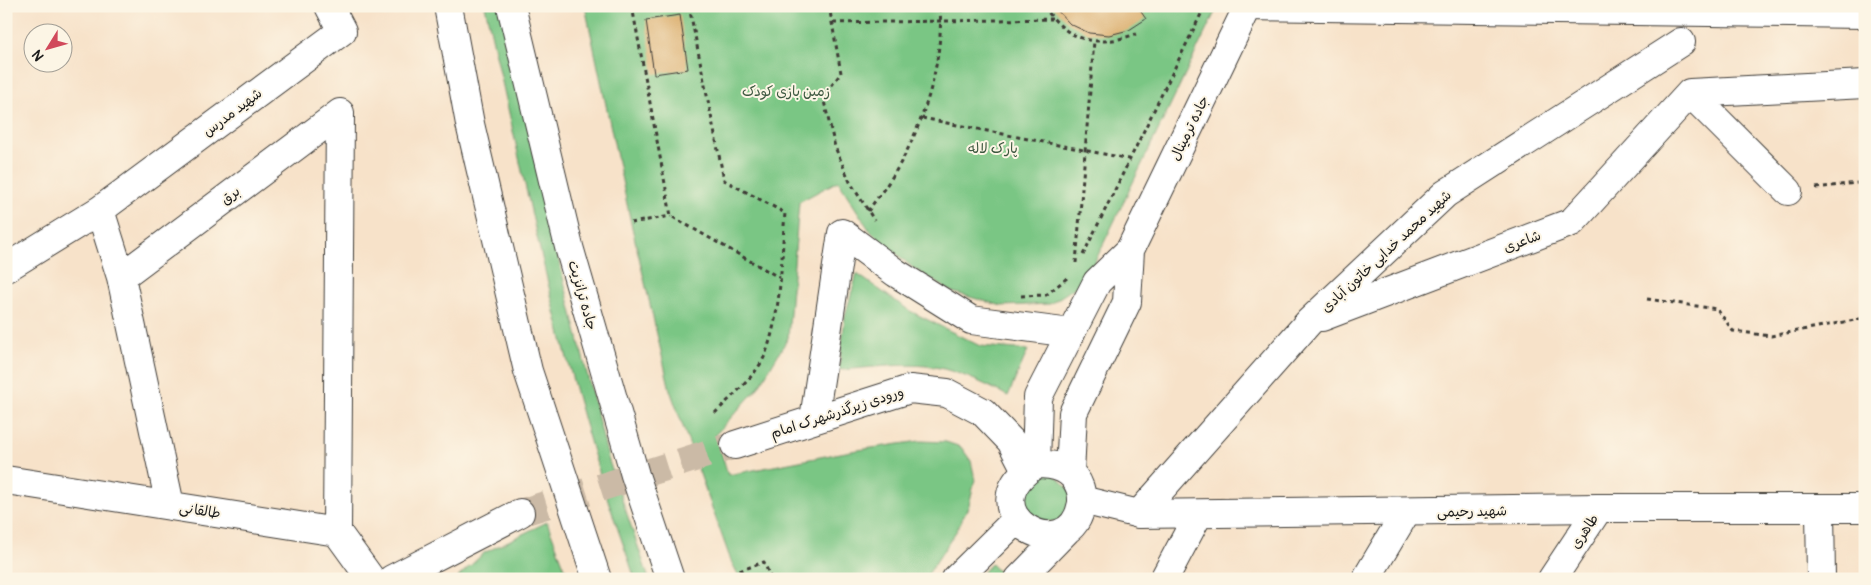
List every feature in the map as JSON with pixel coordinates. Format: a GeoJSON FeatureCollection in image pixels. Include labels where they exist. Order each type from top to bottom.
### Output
{"type":"FeatureCollection","features":[{"type":"Feature","properties":{"kind":"street","name":"شهید مدرس"},"geometry":{"type":"LineString","coordinates":[[6,268],[100,210],[342,31],[329,6]]}},
{"type":"Feature","properties":{"kind":"street"},"geometry":{"type":"LineString","coordinates":[[448,6],[470,124],[528,371],[596,579]]}},
{"type":"Feature","properties":{"kind":"street","name":"جاده ترانزیت"},"geometry":{"type":"LineString","coordinates":[[511,6],[569,247],[635,475],[670,579]]}},
{"type":"Feature","properties":{"kind":"street"},"geometry":{"type":"LineString","coordinates":[[1247,6],[1865,14]]}},
{"type":"Feature","properties":{"kind":"street","name":"جاده ترمینال"},"geometry":{"type":"LineString","coordinates":[[1130,250],[1247,6]]}},
{"type":"Feature","properties":{"kind":"street","name":"شهید محمد خدایی خاتون آبادی"},"geometry":{"type":"LineString","coordinates":[[1139,514],[1309,322],[1445,194],[1681,42]]}},
{"type":"Feature","properties":{"kind":"street"},"geometry":{"type":"LineString","coordinates":[[1690,93],[1865,84]]}},
{"type":"Feature","properties":{"kind":"street"},"geometry":{"type":"LineString","coordinates":[[1690,93],[1788,191]]}},
{"type":"Feature","properties":{"kind":"street","name":"شاعری"},"geometry":{"type":"LineString","coordinates":[[1309,322],[1572,222],[1690,93]]}},
{"type":"Feature","properties":{"kind":"street","name":"برق"},"geometry":{"type":"LineString","coordinates":[[121,277],[340,113],[337,532]]}},
{"type":"Feature","properties":{"kind":"street"},"geometry":{"type":"LineString","coordinates":[[100,210],[121,277],[170,505]]}},
{"type":"Feature","properties":{"kind":"street"},"geometry":{"type":"LineString","coordinates":[[814,419],[842,233],[896,273],[971,320],[1071,333]]}},
{"type":"Feature","properties":{"kind":"street"},"geometry":{"type":"LineString","coordinates":[[1031,467],[1038,397],[1097,282],[1130,250]]}},
{"type":"Feature","properties":{"kind":"street"},"geometry":{"type":"LineString","coordinates":[[1070,473],[1073,413],[1127,302],[1130,250]]}},
{"type":"Feature","properties":{"kind":"street","name":"ورودی زیرگذرشهرک امام"},"geometry":{"type":"LineString","coordinates":[[735,445],[910,389],[947,393],[983,412],[1011,441],[1031,467]]}},
{"type":"Feature","properties":{"kind":"street"},"geometry":{"type":"LineString","coordinates":[[1019,579],[1070,527],[1077,518],[1082,506],[1078,483],[1070,473],[1060,467],[1031,467],[1018,478],[1013,487],[1012,509],[1017,519],[1032,532],[1041,535],[1051,535],[1070,527]]}},
{"type":"Feature","properties":{"kind":"street","name":"طالقانی"},"geometry":{"type":"LineString","coordinates":[[6,480],[337,532]]}},
{"type":"Feature","properties":{"kind":"street","name":"شهید رحیمی"},"geometry":{"type":"LineString","coordinates":[[1082,500],[1139,514],[1599,508],[1865,508]]}},
{"type":"Feature","properties":{"kind":"street","name":"طاهری"},"geometry":{"type":"LineString","coordinates":[[1552,579],[1599,508]]}},
{"type":"Feature","properties":{"kind":"street"},"geometry":{"type":"LineString","coordinates":[[1820,508],[1821,579]]}},
{"type":"Feature","properties":{"kind":"street"},"geometry":{"type":"LineString","coordinates":[[1366,579],[1406,512]]}},
{"type":"Feature","properties":{"kind":"street"},"geometry":{"type":"LineString","coordinates":[[392,579],[520,513]]}},
{"type":"Feature","properties":{"kind":"street"},"geometry":{"type":"LineString","coordinates":[[1164,579],[1198,514]]}},
{"type":"Feature","properties":{"kind":"street"},"geometry":{"type":"LineString","coordinates":[[956,579],[1017,519]]}},
{"type":"Feature","properties":{"kind":"street"},"geometry":{"type":"LineString","coordinates":[[337,532],[371,579]]}},
{"type":"Feature","properties":{"kind":"path"},"geometry":{"type":"LineString","coordinates":[[632,6],[672,216]]}},
{"type":"Feature","properties":{"kind":"path"},"geometry":{"type":"LineString","coordinates":[[689,6],[724,180],[785,213],[776,316],[764,356],[743,386],[714,413]]}},
{"type":"Feature","properties":{"kind":"path"},"geometry":{"type":"LineString","coordinates":[[829,6],[841,73],[823,97],[835,146],[850,182],[868,212],[879,225]]}},
{"type":"Feature","properties":{"kind":"path"},"geometry":{"type":"LineString","coordinates":[[868,212],[895,174],[922,118],[938,61],[942,21],[940,6]]}},
{"type":"Feature","properties":{"kind":"path"},"geometry":{"type":"LineString","coordinates":[[1044,6],[1052,20],[1071,34],[1094,41],[1118,41],[1136,34]]}},
{"type":"Feature","properties":{"kind":"path"},"geometry":{"type":"LineString","coordinates":[[1094,41],[1075,272],[1205,6]]}},
{"type":"Feature","properties":{"kind":"path"},"geometry":{"type":"LineString","coordinates":[[833,23],[1052,20]]}},
{"type":"Feature","properties":{"kind":"path"},"geometry":{"type":"LineString","coordinates":[[922,118],[1129,159]]}},
{"type":"Feature","properties":{"kind":"path"},"geometry":{"type":"LineString","coordinates":[[1788,191],[1865,182]]}},
{"type":"Feature","properties":{"kind":"path"},"geometry":{"type":"LineString","coordinates":[[631,223],[672,216],[780,278]]}},
{"type":"Feature","properties":{"kind":"path"},"geometry":{"type":"LineString","coordinates":[[1020,296],[1046,295],[1068,278]]}},
{"type":"Feature","properties":{"kind":"path"},"geometry":{"type":"LineString","coordinates":[[1647,299],[1717,309],[1733,331],[1771,336],[1865,318]]}},
{"type":"Feature","properties":{"kind":"path"},"geometry":{"type":"LineString","coordinates":[[717,579],[764,562],[771,579]]}},
{"type":"Feature","properties":{"kind":"green space"},"geometry":{"type":"Polygon","coordinates":[[[485,6],[501,6],[548,217],[608,458],[649,579],[635,579],[605,491],[584,420],[538,243],[485,6]]]}},
{"type":"Feature","properties":{"kind":"green space"},"geometry":{"type":"Polygon","coordinates":[[[585,6],[1218,6],[1086,280],[1050,304],[1002,306],[952,292],[913,268],[870,231],[838,181],[799,202],[788,338],[758,388],[716,434],[728,475],[851,451],[920,441],[946,442],[961,447],[971,461],[975,479],[969,505],[957,530],[925,579],[740,579],[731,561],[670,390],[631,223],[585,6]]]}},
{"type":"Feature","properties":{"kind":"green space"},"geometry":{"type":"Polygon","coordinates":[[[857,274],[910,311],[980,346],[1028,350],[1008,396],[968,377],[932,367],[891,366],[839,370],[845,316],[857,274]]]}},
{"type":"Feature","properties":{"kind":"green space"},"geometry":{"type":"Polygon","coordinates":[[[1049,469],[1074,494],[1064,521],[1027,522],[1018,487],[1049,469]]]}},
{"type":"Feature","properties":{"kind":"green space"},"geometry":{"type":"Polygon","coordinates":[[[547,522],[569,579],[456,579],[484,553],[547,522]]]}},
{"type":"Feature","properties":{"kind":"green space"},"geometry":{"type":"Polygon","coordinates":[[[991,564],[1002,575],[997,579],[977,579],[991,564]]]}},
{"type":"Feature","properties":{"kind":"building"},"geometry":{"type":"Polygon","coordinates":[[[1053,6],[1137,6],[1146,19],[1129,30],[1109,35],[1089,33],[1070,24],[1053,6]]]}},
{"type":"Feature","properties":{"kind":"building"},"geometry":{"type":"Polygon","coordinates":[[[680,15],[688,69],[654,74],[646,20],[680,15]]]}},
{"type":"Feature","properties":{"kind":"tunnel"},"geometry":{"type":"LineString","coordinates":[[520,513],[735,445]]}},
{"type":"Feature","properties":{"kind":"park label","name":"زمین بازی کودک"},"geometry":{"type":"Point","coordinates":[786,91]}},
{"type":"Feature","properties":{"kind":"park label","name":"پارک لاله"},"geometry":{"type":"Point","coordinates":[993,148]}}]}
